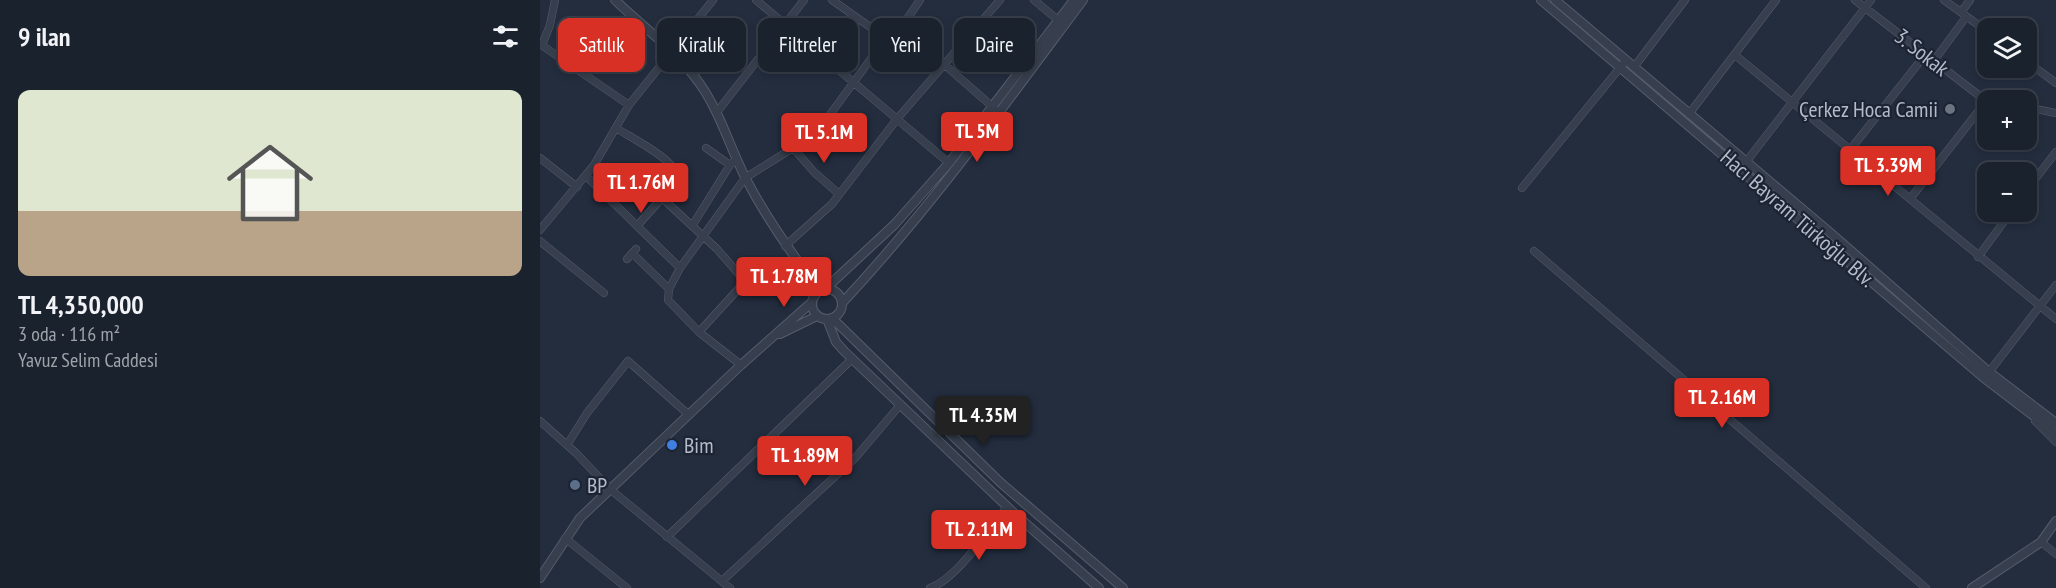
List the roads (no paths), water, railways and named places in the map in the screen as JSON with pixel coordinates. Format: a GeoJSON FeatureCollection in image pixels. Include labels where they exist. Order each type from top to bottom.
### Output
{"type":"FeatureCollection","features":[{"type":"Feature","properties":{"kind":"street"},"geometry":{"type":"LineString","coordinates":[[555,0],[550,25],[541,45],[629,105]]}},
{"type":"Feature","properties":{"kind":"street"},"geometry":{"type":"LineString","coordinates":[[698,18],[713,0]]}},
{"type":"Feature","properties":{"kind":"street"},"geometry":{"type":"LineString","coordinates":[[756,0],[778,18]]}},
{"type":"Feature","properties":{"kind":"street"},"geometry":{"type":"LineString","coordinates":[[790,18],[804,0]]}},
{"type":"Feature","properties":{"kind":"street"},"geometry":{"type":"LineString","coordinates":[[832,0],[870,27]]}},
{"type":"Feature","properties":{"kind":"street"},"geometry":{"type":"LineString","coordinates":[[784,246],[832,204],[897,119],[946,66],[1000,0]]}},
{"type":"Feature","properties":{"kind":"street"},"geometry":{"type":"LineString","coordinates":[[1034,0],[1059,21]]}},
{"type":"Feature","properties":{"kind":"street"},"geometry":{"type":"LineString","coordinates":[[540,578],[580,518],[688,414],[741,365],[777,336],[794,316],[894,225],[997,110],[1074,0]]}},
{"type":"Feature","properties":{"kind":"street"},"geometry":{"type":"LineString","coordinates":[[829,319],[840,313],[842,303],[877,266],[1083,0]]}},
{"type":"Feature","properties":{"kind":"street","name":"Hacı Bayram Türkoğlu Blv."},"geometry":{"type":"LineString","coordinates":[[1541,0],[1623,64],[1987,375],[2056,423]]}},
{"type":"Feature","properties":{"kind":"street","name":"Hacı Bayram Türkoğlu Blv."},"geometry":{"type":"LineString","coordinates":[[1555,0],[1623,64],[1634,67],[1746,162],[2021,406],[2056,433]]}},
{"type":"Feature","properties":{"kind":"street"},"geometry":{"type":"LineString","coordinates":[[1634,67],[1684,0]]}},
{"type":"Feature","properties":{"kind":"street"},"geometry":{"type":"LineString","coordinates":[[1689,114],[1776,0]]}},
{"type":"Feature","properties":{"kind":"street","name":"3. Sokak"},"geometry":{"type":"LineString","coordinates":[[1855,0],[1933,62],[1977,91]]}},
{"type":"Feature","properties":{"kind":"street"},"geometry":{"type":"LineString","coordinates":[[1746,162],[1790,102],[1871,0]]}},
{"type":"Feature","properties":{"kind":"street"},"geometry":{"type":"LineString","coordinates":[[1944,0],[1977,24]]}},
{"type":"Feature","properties":{"kind":"street"},"geometry":{"type":"LineString","coordinates":[[1933,62],[1964,14],[1970,0]]}},
{"type":"Feature","properties":{"kind":"street"},"geometry":{"type":"LineString","coordinates":[[618,1],[657,38]]}},
{"type":"Feature","properties":{"kind":"street"},"geometry":{"type":"LineString","coordinates":[[907,18],[916,1]]}},
{"type":"Feature","properties":{"kind":"street"},"geometry":{"type":"LineString","coordinates":[[1735,55],[2056,319]]}},
{"type":"Feature","properties":{"kind":"street"},"geometry":{"type":"LineString","coordinates":[[1850,150],[1925,55]]}},
{"type":"Feature","properties":{"kind":"street"},"geometry":{"type":"LineString","coordinates":[[717,112],[758,59]]}},
{"type":"Feature","properties":{"kind":"street"},"geometry":{"type":"LineString","coordinates":[[741,365],[699,332],[668,300],[669,288],[680,268],[745,178],[794,149],[829,116],[870,62]]}},
{"type":"Feature","properties":{"kind":"street"},"geometry":{"type":"LineString","coordinates":[[942,62],[997,110]]}},
{"type":"Feature","properties":{"kind":"street"},"geometry":{"type":"LineString","coordinates":[[1522,188],[1623,64]]}},
{"type":"Feature","properties":{"kind":"street"},"geometry":{"type":"LineString","coordinates":[[540,230],[586,176],[629,105],[657,67]]}},
{"type":"Feature","properties":{"kind":"street"},"geometry":{"type":"LineString","coordinates":[[2037,69],[2056,83]]}},
{"type":"Feature","properties":{"kind":"street"},"geometry":{"type":"LineString","coordinates":[[689,72],[701,85],[717,112],[745,178],[784,246],[822,290],[838,294],[842,303]]}},
{"type":"Feature","properties":{"kind":"street"},"geometry":{"type":"LineString","coordinates":[[841,72],[949,163]]}},
{"type":"Feature","properties":{"kind":"street"},"geometry":{"type":"LineString","coordinates":[[2037,109],[2056,112]]}},
{"type":"Feature","properties":{"kind":"street"},"geometry":{"type":"LineString","coordinates":[[1910,199],[1977,116]]}},
{"type":"Feature","properties":{"kind":"street"},"geometry":{"type":"LineString","coordinates":[[616,128],[657,154],[678,172],[680,179],[637,226]]}},
{"type":"Feature","properties":{"kind":"street"},"geometry":{"type":"LineString","coordinates":[[706,148],[730,165]]}},
{"type":"Feature","properties":{"kind":"street"},"geometry":{"type":"LineString","coordinates":[[794,149],[814,172],[839,194]]}},
{"type":"Feature","properties":{"kind":"street"},"geometry":{"type":"LineString","coordinates":[[2037,177],[2056,152]]}},
{"type":"Feature","properties":{"kind":"street"},"geometry":{"type":"LineString","coordinates":[[540,158],[577,187]]}},
{"type":"Feature","properties":{"kind":"street"},"geometry":{"type":"LineString","coordinates":[[692,226],[730,165],[737,159]]}},
{"type":"Feature","properties":{"kind":"street"},"geometry":{"type":"LineString","coordinates":[[586,176],[680,268]]}},
{"type":"Feature","properties":{"kind":"street"},"geometry":{"type":"LineString","coordinates":[[662,198],[742,279],[741,286],[699,332]]}},
{"type":"Feature","properties":{"kind":"street"},"geometry":{"type":"LineString","coordinates":[[1978,256],[2004,222]]}},
{"type":"Feature","properties":{"kind":"street"},"geometry":{"type":"LineString","coordinates":[[540,242],[604,293]]}},
{"type":"Feature","properties":{"kind":"street"},"geometry":{"type":"LineString","coordinates":[[1534,251],[1926,588]]}},
{"type":"Feature","properties":{"kind":"street"},"geometry":{"type":"LineString","coordinates":[[632,253],[669,288]]}},
{"type":"Feature","properties":{"kind":"street"},"geometry":{"type":"LineString","coordinates":[[1987,375],[2056,285]]}},
{"type":"Feature","properties":{"kind":"street"},"geometry":{"type":"LineString","coordinates":[[812,302],[817,316]]}},
{"type":"Feature","properties":{"kind":"street"},"geometry":{"type":"LineString","coordinates":[[777,336],[817,316],[829,319],[1001,483],[1123,588]]}},
{"type":"Feature","properties":{"kind":"street"},"geometry":{"type":"LineString","coordinates":[[829,319],[836,342],[852,359],[1007,507],[1099,588]]}},
{"type":"Feature","properties":{"kind":"street"},"geometry":{"type":"LineString","coordinates":[[667,537],[852,359]]}},
{"type":"Feature","properties":{"kind":"street"},"geometry":{"type":"LineString","coordinates":[[567,445],[587,413],[628,361],[688,414]]}},
{"type":"Feature","properties":{"kind":"street"},"geometry":{"type":"LineString","coordinates":[[722,582],[856,457],[900,405]]}},
{"type":"Feature","properties":{"kind":"street"},"geometry":{"type":"LineString","coordinates":[[2021,406],[2056,442]]}},
{"type":"Feature","properties":{"kind":"street"},"geometry":{"type":"LineString","coordinates":[[540,421],[610,489],[730,588]]}},
{"type":"Feature","properties":{"kind":"street"},"geometry":{"type":"LineString","coordinates":[[930,588],[940,585],[957,568],[1007,507]]}},
{"type":"Feature","properties":{"kind":"street"},"geometry":{"type":"LineString","coordinates":[[1972,588],[2041,542],[2056,521]]}},
{"type":"Feature","properties":{"kind":"street"},"geometry":{"type":"LineString","coordinates":[[565,538],[627,588]]}},
{"type":"Feature","properties":{"kind":"street"},"geometry":{"type":"LineString","coordinates":[[2041,542],[2056,554]]}},
{"type":"Feature","properties":{"kind":"place","name":"Çerkez Hoca Camii"},"geometry":{"type":"Point","coordinates":[1950,109]}},
{"type":"Feature","properties":{"kind":"place","name":"Bim"},"geometry":{"type":"Point","coordinates":[672,445]}},
{"type":"Feature","properties":{"kind":"place","name":"BP"},"geometry":{"type":"Point","coordinates":[575,485]}}]}
